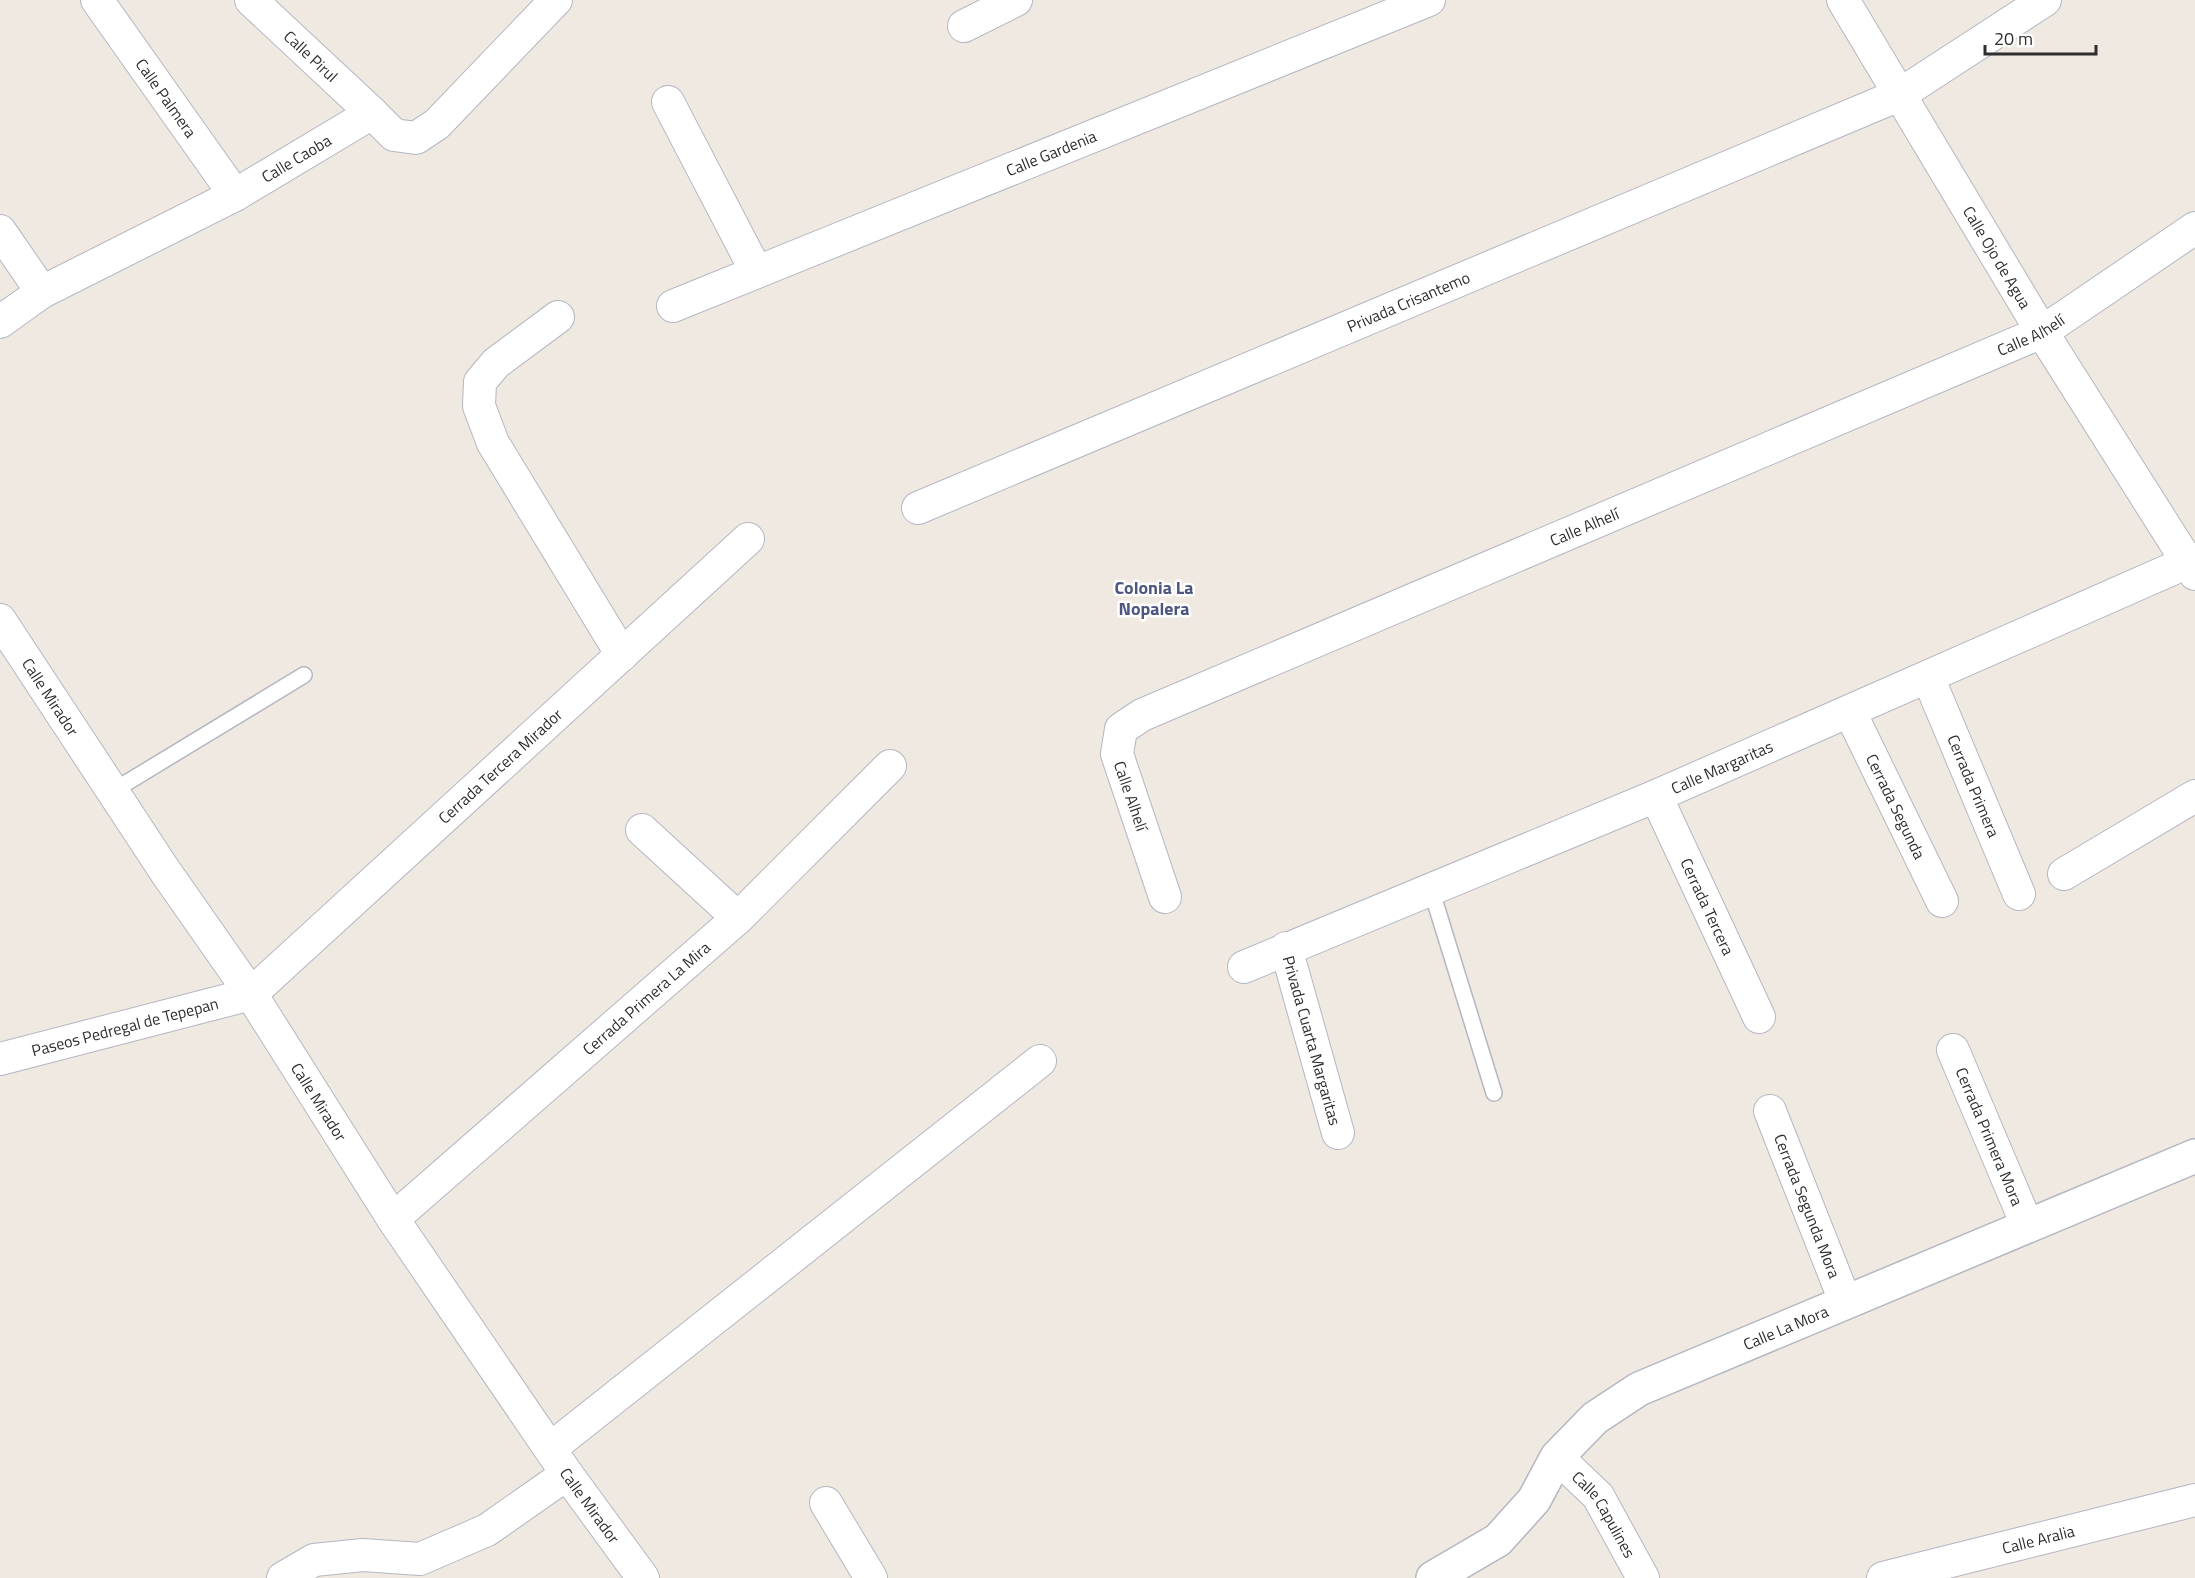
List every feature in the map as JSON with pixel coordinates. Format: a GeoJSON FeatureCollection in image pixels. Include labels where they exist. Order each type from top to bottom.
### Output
{"type":"FeatureCollection","features":[{"type":"Feature","properties":{"kind":"street","name":"Calle Palmera"},"geometry":{"type":"LineString","coordinates":[[97,0],[235,195]]}},
{"type":"Feature","properties":{"kind":"street","name":"Calle Pirul"},"geometry":{"type":"LineString","coordinates":[[251,0],[372,113]]}},
{"type":"Feature","properties":{"kind":"street"},"geometry":{"type":"LineString","coordinates":[[372,113],[394,135],[416,138],[437,124],[556,0]]}},
{"type":"Feature","properties":{"kind":"street"},"geometry":{"type":"LineString","coordinates":[[964,26],[1016,0]]}},
{"type":"Feature","properties":{"kind":"street","name":"Calle Gardenia"},"geometry":{"type":"LineString","coordinates":[[673,306],[1429,0]]}},
{"type":"Feature","properties":{"kind":"street","name":"Calle Ojo de Agua"},"geometry":{"type":"LineString","coordinates":[[1843,0],[2042,332],[2193,566]]}},
{"type":"Feature","properties":{"kind":"street","name":"Privada Crisantemo"},"geometry":{"type":"LineString","coordinates":[[918,508],[1899,95],[2045,0]]}},
{"type":"Feature","properties":{"kind":"street"},"geometry":{"type":"LineString","coordinates":[[668,102],[756,271]]}},
{"type":"Feature","properties":{"kind":"street","name":"Calle Caoba"},"geometry":{"type":"LineString","coordinates":[[0,322],[42,292],[235,195],[372,113]]}},
{"type":"Feature","properties":{"kind":"street","name":"Calle Alhelí"},"geometry":{"type":"LineString","coordinates":[[1165,897],[1117,754],[1121,729],[1153,711],[2042,332],[2195,228]]}},
{"type":"Feature","properties":{"kind":"street"},"geometry":{"type":"LineString","coordinates":[[0,231],[42,292]]}},
{"type":"Feature","properties":{"kind":"street"},"geometry":{"type":"LineString","coordinates":[[558,318],[496,363],[480,382],[479,406],[493,443],[622,655]]}},
{"type":"Feature","properties":{"kind":"street","name":"Cerrada Tercera Mirador"},"geometry":{"type":"LineString","coordinates":[[251,994],[748,538]]}},
{"type":"Feature","properties":{"kind":"street","name":"Calle Margaritas"},"geometry":{"type":"LineString","coordinates":[[1244,967],[1656,796],[1928,677],[2193,566]]}},
{"type":"Feature","properties":{"kind":"street","name":"Calle Mirador"},"geometry":{"type":"LineString","coordinates":[[0,620],[10,657],[113,791],[165,871],[251,994],[393,1219],[559,1461],[643,1578]]}},
{"type":"Feature","properties":{"kind":"street","name":"Cerrada Primera"},"geometry":{"type":"LineString","coordinates":[[1928,677],[2019,894]]}},
{"type":"Feature","properties":{"kind":"street","name":"Cerrada Segunda"},"geometry":{"type":"LineString","coordinates":[[1850,712],[1942,900]]}},
{"type":"Feature","properties":{"kind":"street","name":"Cerrada Primera La Mira"},"geometry":{"type":"LineString","coordinates":[[393,1219],[738,918],[890,766]]}},
{"type":"Feature","properties":{"kind":"street","name":"Cerrada Tercera"},"geometry":{"type":"LineString","coordinates":[[1656,796],[1759,1017]]}},
{"type":"Feature","properties":{"kind":"street"},"geometry":{"type":"LineString","coordinates":[[2064,874],[2195,796]]}},
{"type":"Feature","properties":{"kind":"street"},"geometry":{"type":"LineString","coordinates":[[642,830],[738,918]]}},
{"type":"Feature","properties":{"kind":"street","name":"Privada Cuarta Margaritas"},"geometry":{"type":"LineString","coordinates":[[1286,948],[1338,1132]]}},
{"type":"Feature","properties":{"kind":"street","name":"Paseos Pedregal de Tepepan"},"geometry":{"type":"LineString","coordinates":[[0,1059],[251,994]]}},
{"type":"Feature","properties":{"kind":"street","name":"Cerrada Primera Mora"},"geometry":{"type":"LineString","coordinates":[[1953,1050],[2027,1225]]}},
{"type":"Feature","properties":{"kind":"street"},"geometry":{"type":"LineString","coordinates":[[283,1578],[314,1560],[363,1556],[420,1559],[487,1530],[559,1461],[1040,1061]]}},
{"type":"Feature","properties":{"kind":"street","name":"Cerrada Segunda Mora"},"geometry":{"type":"LineString","coordinates":[[1770,1111],[1845,1301]]}},
{"type":"Feature","properties":{"kind":"street","name":"Calle La Mora"},"geometry":{"type":"LineString","coordinates":[[1433,1578],[1498,1540],[1534,1500],[1557,1457],[1595,1418],[1640,1389],[2195,1156]]}},
{"type":"Feature","properties":{"kind":"street","name":"Calle Capulines"},"geometry":{"type":"LineString","coordinates":[[1557,1457],[1598,1496],[1643,1578]]}},
{"type":"Feature","properties":{"kind":"street","name":"Calle Aralia"},"geometry":{"type":"LineString","coordinates":[[1883,1578],[2195,1500]]}},
{"type":"Feature","properties":{"kind":"street"},"geometry":{"type":"LineString","coordinates":[[826,1503],[871,1578]]}},
{"type":"Feature","properties":{"kind":"lane"},"geometry":{"type":"LineString","coordinates":[[113,791],[304,675]]}},
{"type":"Feature","properties":{"kind":"lane"},"geometry":{"type":"LineString","coordinates":[[1431,889],[1494,1093]]}},
{"type":"Feature","properties":{"kind":"district","name":"Colonia La Nopalera"},"geometry":{"type":"Point","coordinates":[1154,598]}}]}
